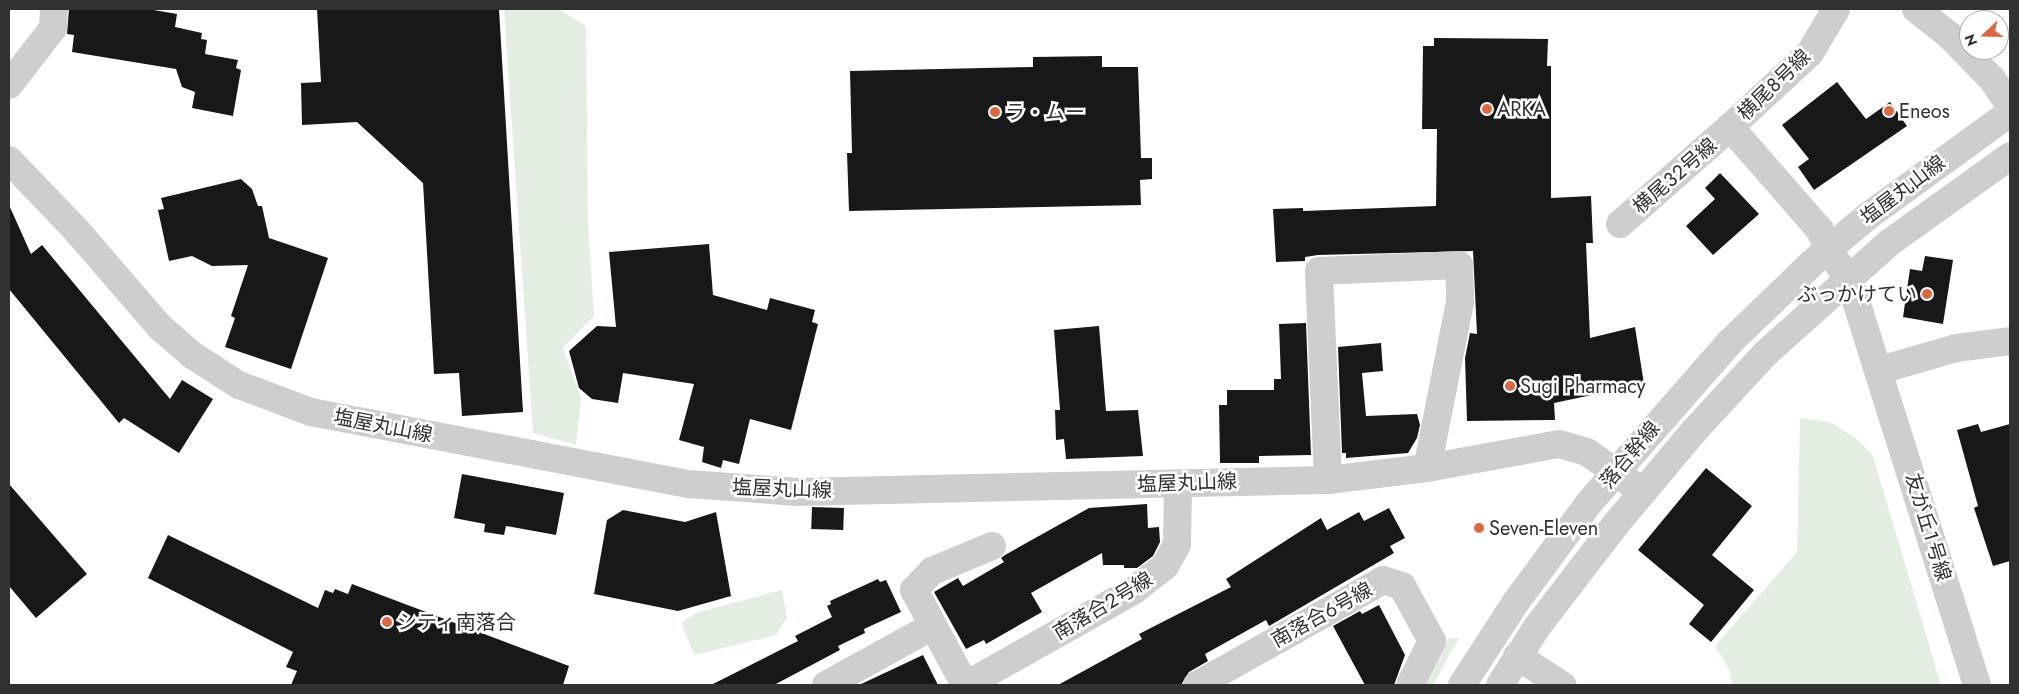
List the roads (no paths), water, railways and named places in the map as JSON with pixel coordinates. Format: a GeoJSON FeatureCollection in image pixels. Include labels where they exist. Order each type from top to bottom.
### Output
{"type":"FeatureCollection","features":[{"type":"Feature","properties":{"kind":"street"},"geometry":{"type":"LineString","coordinates":[[9,85],[53,28],[54,9]]}},
{"type":"Feature","properties":{"kind":"street","name":"横尾８号線"},"geometry":{"type":"LineString","coordinates":[[1828,250],[1820,230],[1730,127],[1810,53],[1836,9]]}},
{"type":"Feature","properties":{"kind":"street"},"geometry":{"type":"LineString","coordinates":[[1916,9],[1949,35],[1985,72],[2010,106]]}},
{"type":"Feature","properties":{"kind":"street","name":"塩屋丸山線"},"geometry":{"type":"LineString","coordinates":[[1828,250],[1868,216],[2010,113]]}},
{"type":"Feature","properties":{"kind":"street","name":"横尾３２号線"},"geometry":{"type":"LineString","coordinates":[[1620,224],[1730,127]]}},
{"type":"Feature","properties":{"kind":"street","name":"塩屋丸山線"},"geometry":{"type":"LineString","coordinates":[[1848,279],[1889,243],[2010,156]]}},
{"type":"Feature","properties":{"kind":"street","name":"塩屋丸山線"},"geometry":{"type":"LineString","coordinates":[[9,160],[77,231],[160,327],[185,349],[239,385],[311,412],[689,484],[798,492],[1328,480],[1427,468],[1559,444],[1587,452],[1643,492]]}},
{"type":"Feature","properties":{"kind":"street"},"geometry":{"type":"LineString","coordinates":[[1828,250],[1848,279],[1880,370],[1956,348],[2010,341]]}},
{"type":"Feature","properties":{"kind":"street","name":"落合幹線"},"geometry":{"type":"LineString","coordinates":[[1462,685],[1516,602],[1616,472],[1730,342],[1828,250]]}},
{"type":"Feature","properties":{"kind":"street"},"geometry":{"type":"LineString","coordinates":[[1328,480],[1319,271],[1459,265],[1460,302],[1427,468]]}},
{"type":"Feature","properties":{"kind":"street","name":"落合幹線"},"geometry":{"type":"LineString","coordinates":[[1500,685],[1517,656],[1611,530],[1643,492],[1760,360],[1848,279]]}},
{"type":"Feature","properties":{"kind":"street","name":"友が丘１号線"},"geometry":{"type":"LineString","coordinates":[[1880,370],[1977,685]]}},
{"type":"Feature","properties":{"kind":"street","name":"南落合２号線"},"geometry":{"type":"LineString","coordinates":[[966,685],[1133,592],[1161,570],[1177,544],[1178,484]]}},
{"type":"Feature","properties":{"kind":"street"},"geometry":{"type":"LineString","coordinates":[[966,685],[931,627],[914,590],[932,572],[992,546]]}},
{"type":"Feature","properties":{"kind":"street","name":"南落合６号線"},"geometry":{"type":"LineString","coordinates":[[1197,685],[1383,580],[1402,586],[1432,641],[1410,685]]}},
{"type":"Feature","properties":{"kind":"street"},"geometry":{"type":"LineString","coordinates":[[826,685],[931,627]]}},
{"type":"Feature","properties":{"kind":"street"},"geometry":{"type":"LineString","coordinates":[[1517,656],[1562,685]]}},
{"type":"Feature","properties":{"kind":"place","name":"ARKA"},"geometry":{"type":"Point","coordinates":[1487,109]}},
{"type":"Feature","properties":{"kind":"place","name":"Eneos"},"geometry":{"type":"Point","coordinates":[1889,111]}},
{"type":"Feature","properties":{"kind":"place","name":"ラ・ムー"},"geometry":{"type":"Point","coordinates":[995,112]}},
{"type":"Feature","properties":{"kind":"place","name":"ぶっかけてい"},"geometry":{"type":"Point","coordinates":[1927,294]}},
{"type":"Feature","properties":{"kind":"place","name":"Sugi Pharmacy"},"geometry":{"type":"Point","coordinates":[1510,386]}},
{"type":"Feature","properties":{"kind":"place","name":"Seven-Eleven"},"geometry":{"type":"Point","coordinates":[1479,528]}},
{"type":"Feature","properties":{"kind":"place","name":"シティ南落合"},"geometry":{"type":"Point","coordinates":[387,622]}}]}
